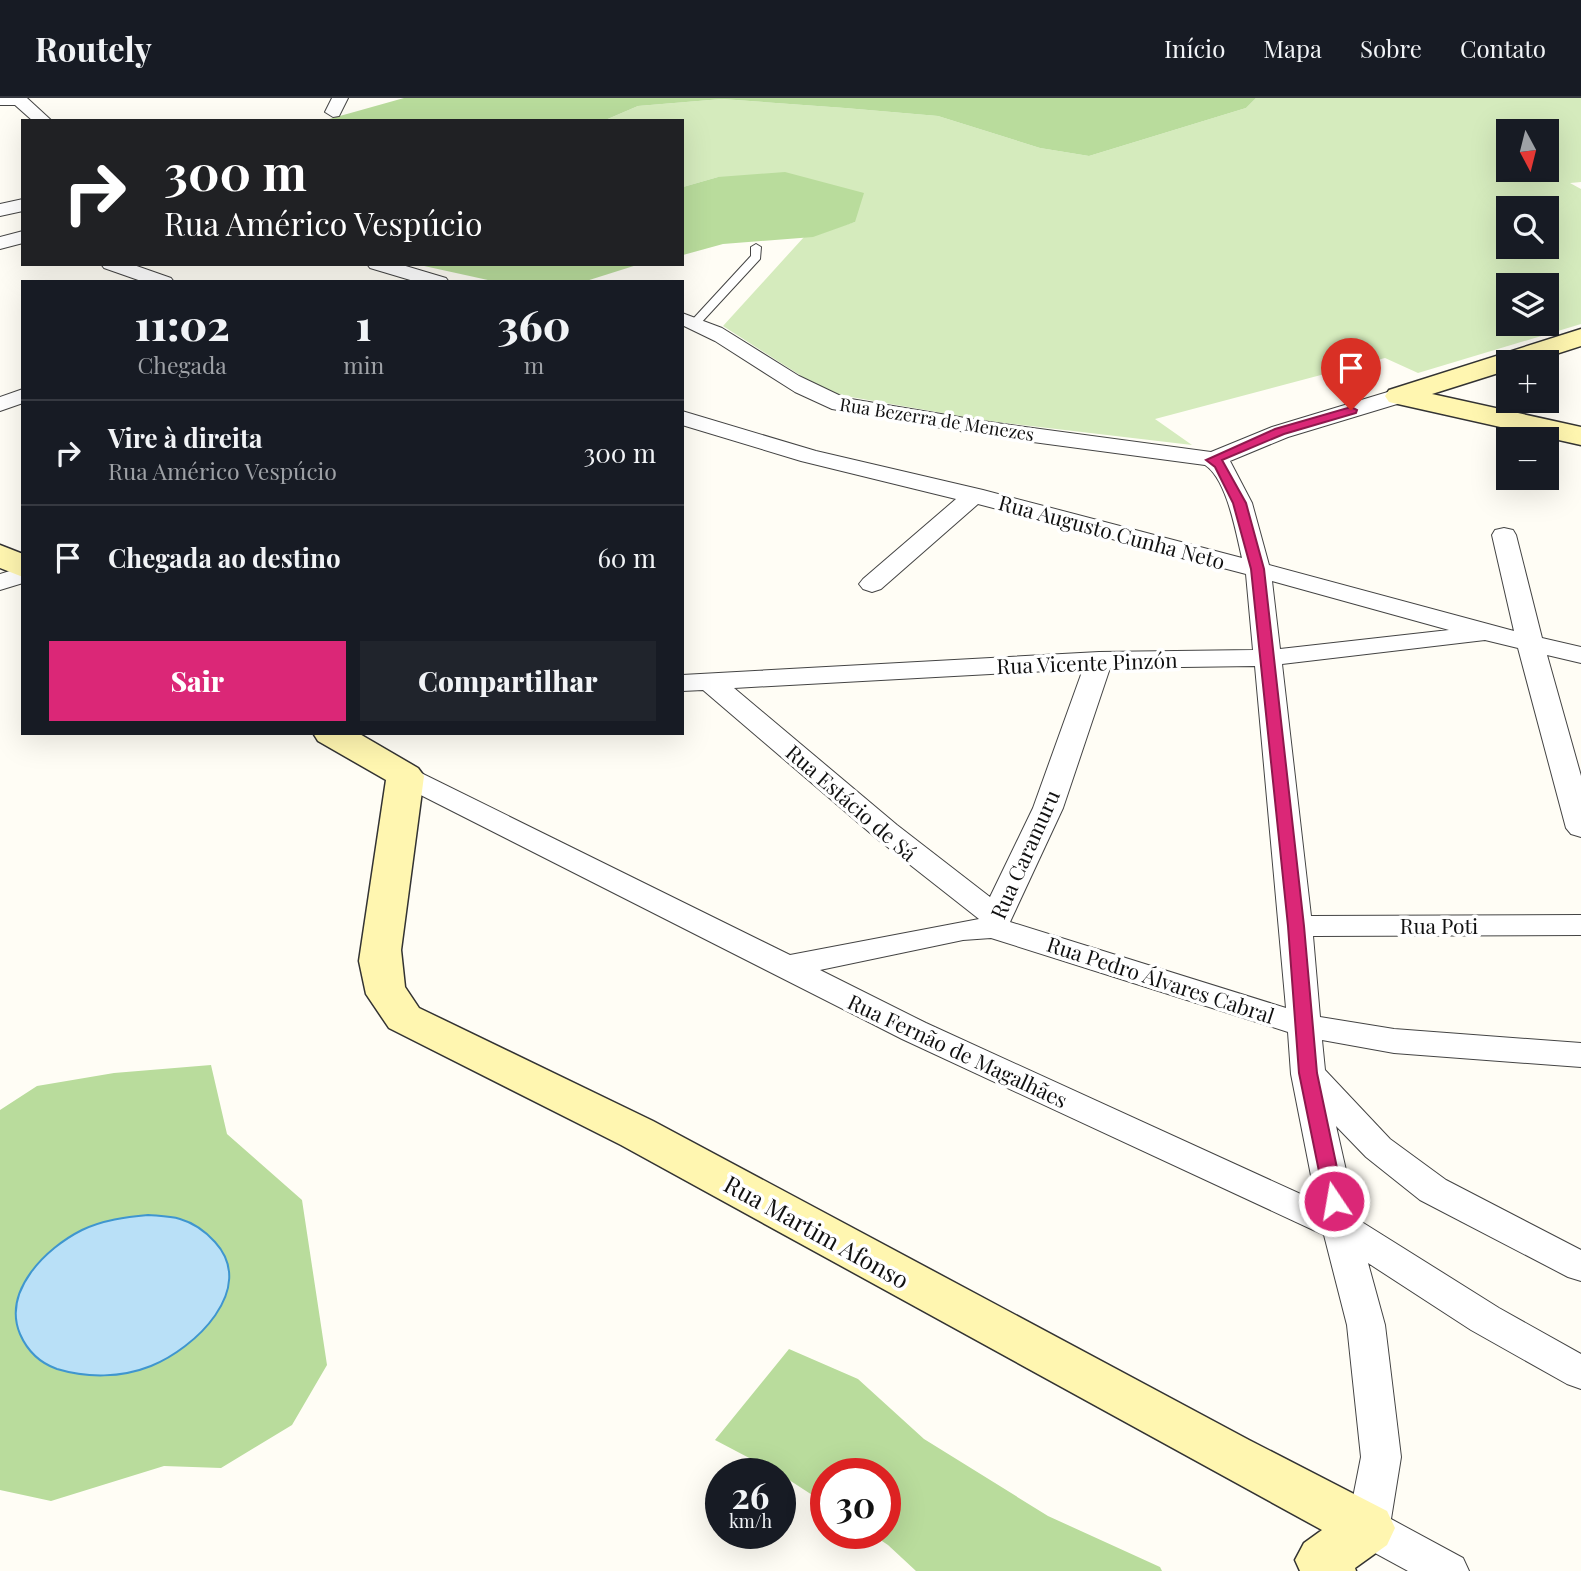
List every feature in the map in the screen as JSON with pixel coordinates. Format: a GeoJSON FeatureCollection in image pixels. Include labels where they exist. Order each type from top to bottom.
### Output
{"type":"FeatureCollection","features":[{"type":"Feature","properties":{"kind":"street"},"geometry":{"type":"LineString","coordinates":[[0,100],[19,100],[42,119]]}},
{"type":"Feature","properties":{"kind":"street"},"geometry":{"type":"LineString","coordinates":[[0,210],[21,205]]}},
{"type":"Feature","properties":{"kind":"street"},"geometry":{"type":"LineString","coordinates":[[0,243],[21,238]]}},
{"type":"Feature","properties":{"kind":"street"},"geometry":{"type":"LineString","coordinates":[[117,266],[158,280]]}},
{"type":"Feature","properties":{"kind":"street"},"geometry":{"type":"LineString","coordinates":[[383,266],[431,280]]}},
{"type":"Feature","properties":{"kind":"street"},"geometry":{"type":"LineString","coordinates":[[405,280],[418,277]]}},
{"type":"Feature","properties":{"kind":"street","name":"Rua Bezerra de Menezes"},"geometry":{"type":"LineString","coordinates":[[689,321],[820,398],[840,404],[989,429],[1213,460]]}},
{"type":"Feature","properties":{"kind":"street"},"geometry":{"type":"LineString","coordinates":[[1213,460],[1280,432],[1581,337]]}},
{"type":"Feature","properties":{"kind":"street"},"geometry":{"type":"LineString","coordinates":[[1399,396],[1581,436]]}},
{"type":"Feature","properties":{"kind":"street"},"geometry":{"type":"LineString","coordinates":[[0,404],[21,397]]}},
{"type":"Feature","properties":{"kind":"street","name":"Rua Augusto Cunha Neto"},"geometry":{"type":"LineString","coordinates":[[684,419],[809,456],[975,495],[1581,655]]}},
{"type":"Feature","properties":{"kind":"street"},"geometry":{"type":"LineString","coordinates":[[1213,460],[1220,465],[1240,503],[1258,569],[1296,926],[1308,1073],[1340,1227],[1366,1325],[1381,1457],[1368,1528],[1323,1560],[1328,1571]]}},
{"type":"Feature","properties":{"kind":"street"},"geometry":{"type":"LineString","coordinates":[[872,584],[975,495]]}},
{"type":"Feature","properties":{"kind":"street"},"geometry":{"type":"LineString","coordinates":[[1504,535],[1581,828]]}},
{"type":"Feature","properties":{"kind":"street"},"geometry":{"type":"LineString","coordinates":[[0,555],[21,566]]}},
{"type":"Feature","properties":{"kind":"street"},"geometry":{"type":"LineString","coordinates":[[0,582],[21,575]]}},
{"type":"Feature","properties":{"kind":"street","name":"Rua Vicente Pinzón"},"geometry":{"type":"LineString","coordinates":[[684,683],[1099,660],[1268,658],[1490,633]]}},
{"type":"Feature","properties":{"kind":"street","name":"Rua Caramuru"},"geometry":{"type":"LineString","coordinates":[[785,967],[993,922],[1048,808],[1099,660]]}},
{"type":"Feature","properties":{"kind":"street","name":"Rua Estácio de Sá"},"geometry":{"type":"LineString","coordinates":[[711,683],[993,922]]}},
{"type":"Feature","properties":{"kind":"street","name":"Rua Fernão de Magalhães"},"geometry":{"type":"LineString","coordinates":[[334,735],[405,776],[914,1031],[1340,1227],[1485,1319],[1581,1373]]}},
{"type":"Feature","properties":{"kind":"street","name":"Rua Martim Afonso"},"geometry":{"type":"LineString","coordinates":[[405,776],[380,950],[380,976],[387,999],[404,1018],[638,1133],[1230,1457],[1448,1571]]}},
{"type":"Feature","properties":{"kind":"street","name":"Rua Pedro Álvares Cabral"},"geometry":{"type":"LineString","coordinates":[[993,922],[1021,934],[1303,1025],[1394,1041],[1581,1055]]}},
{"type":"Feature","properties":{"kind":"street","name":"Rua Poti"},"geometry":{"type":"LineString","coordinates":[[1296,926],[1581,925]]}},
{"type":"Feature","properties":{"kind":"street"},"geometry":{"type":"LineString","coordinates":[[1308,1073],[1378,1148],[1433,1190],[1581,1267]]}},
{"type":"Feature","properties":{"kind":"lane"},"geometry":{"type":"LineString","coordinates":[[689,321],[756,257],[756,247]]}},
{"type":"Feature","properties":{"kind":"green space"},"geometry":{"type":"Polygon","coordinates":[[[404,98],[1256,98],[1246,108],[1089,156],[1040,148],[938,116],[722,99],[638,106],[608,119],[329,119],[404,98]]]}},
{"type":"Feature","properties":{"kind":"green space"},"geometry":{"type":"Polygon","coordinates":[[[1256,98],[1581,98],[1581,182],[1570,183],[1581,189],[1581,324],[1559,331],[1559,273],[1496,273],[1496,336],[1541,336],[1418,373],[1385,358],[1155,419],[1192,445],[988,421],[828,393],[723,326],[804,237],[855,222],[718,177],[684,187],[684,119],[608,119],[638,106],[722,99],[938,116],[1040,148],[1089,156],[1246,108],[1256,98]]]}},
{"type":"Feature","properties":{"kind":"green space"},"geometry":{"type":"Polygon","coordinates":[[[785,172],[864,193],[855,222],[813,237],[723,244],[684,255],[684,187],[718,177],[785,172]]]}},
{"type":"Feature","properties":{"kind":"green space"},"geometry":{"type":"Polygon","coordinates":[[[424,266],[634,266],[589,280],[488,280],[424,266]]]}},
{"type":"Feature","properties":{"kind":"green space"},"geometry":{"type":"Polygon","coordinates":[[[211,1065],[227,1134],[302,1200],[327,1365],[292,1425],[221,1468],[164,1466],[51,1501],[0,1490],[0,1110],[37,1086],[114,1073],[211,1065]]]}},
{"type":"Feature","properties":{"kind":"green space"},"geometry":{"type":"Polygon","coordinates":[[[789,1349],[858,1379],[924,1439],[1048,1516],[1160,1567],[1162,1571],[916,1571],[892,1549],[901,1549],[901,1458],[810,1458],[810,1494],[796,1484],[796,1458],[749,1458],[715,1440],[789,1349]]]}},
{"type":"Feature","properties":{"kind":"water"},"geometry":{"type":"Polygon","coordinates":[[[148,1215],[185,1221],[199,1228],[215,1242],[226,1260],[229,1279],[225,1297],[215,1315],[185,1346],[168,1358],[140,1370],[116,1375],[80,1374],[57,1369],[40,1360],[23,1340],[16,1318],[22,1287],[31,1273],[55,1248],[82,1230],[106,1221],[148,1215]]]}},
{"type":"Feature","properties":{"kind":"route"},"geometry":{"type":"LineString","coordinates":[[1334,1201],[1308,1073],[1296,926],[1258,569],[1240,503],[1220,465],[1213,460],[1280,432],[1351,410]]}}]}
